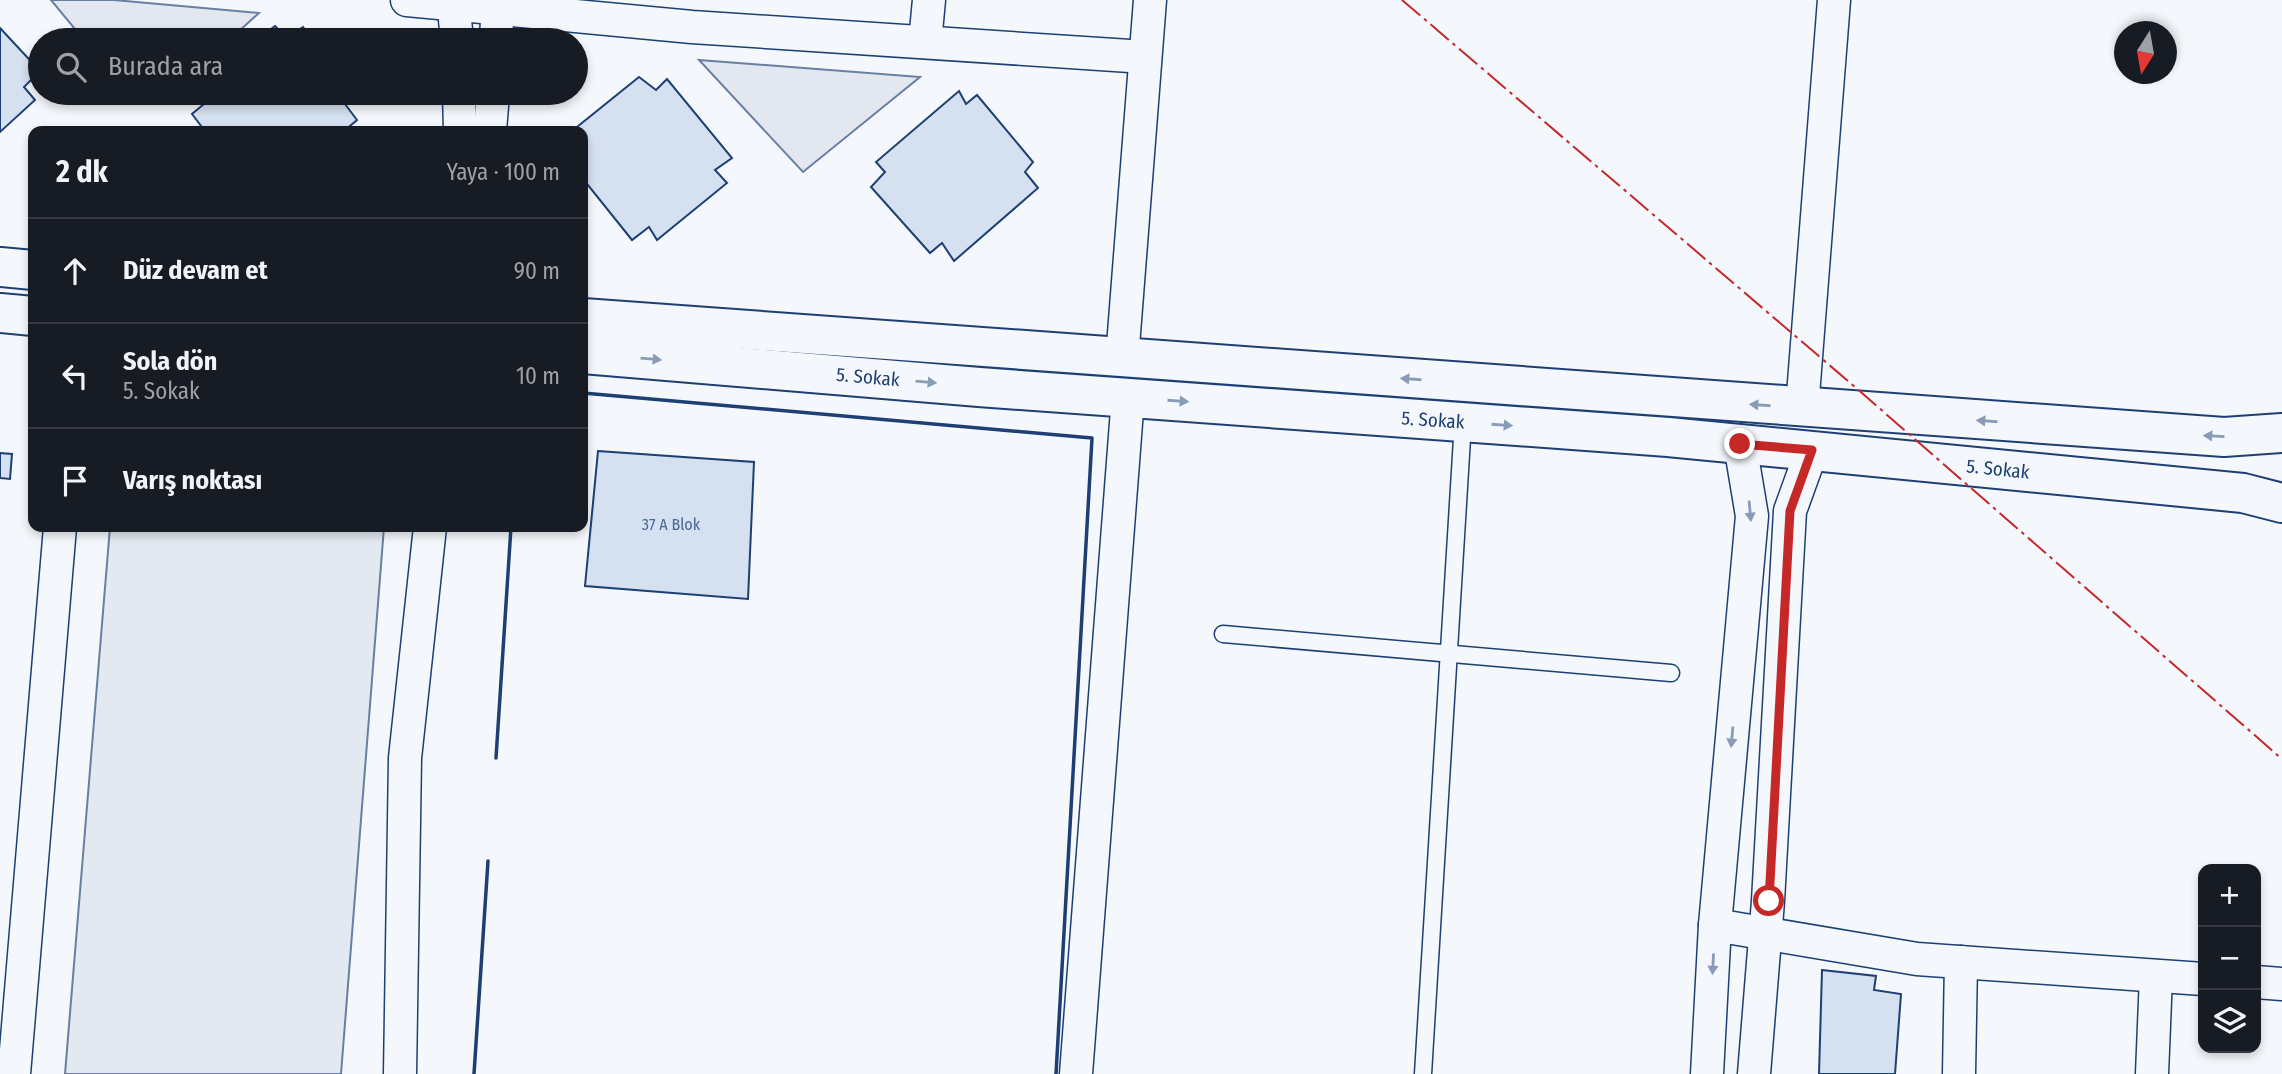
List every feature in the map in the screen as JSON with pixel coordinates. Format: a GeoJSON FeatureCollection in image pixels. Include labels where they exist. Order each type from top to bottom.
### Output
{"type":"FeatureCollection","features":[{"type":"Feature","properties":{"kind":"street"},"geometry":{"type":"LineString","coordinates":[[407,0],[682,13],[925,42],[1145,57]]}},
{"type":"Feature","properties":{"kind":"street"},"geometry":{"type":"LineString","coordinates":[[925,42],[929,0]]}},
{"type":"Feature","properties":{"kind":"street"},"geometry":{"type":"LineString","coordinates":[[1122,359],[1150,0]]}},
{"type":"Feature","properties":{"kind":"street"},"geometry":{"type":"LineString","coordinates":[[1802,408],[1834,0]]}},
{"type":"Feature","properties":{"kind":"street"},"geometry":{"type":"LineString","coordinates":[[452,2],[455,28]]}},
{"type":"Feature","properties":{"kind":"street"},"geometry":{"type":"LineString","coordinates":[[497,28],[498,4]]}},
{"type":"Feature","properties":{"kind":"street"},"geometry":{"type":"LineString","coordinates":[[459,105],[460,126]]}},
{"type":"Feature","properties":{"kind":"street"},"geometry":{"type":"LineString","coordinates":[[490,126],[491,105]]}},
{"type":"Feature","properties":{"kind":"street"},"geometry":{"type":"LineString","coordinates":[[0,267],[28,270]]}},
{"type":"Feature","properties":{"kind":"street"},"geometry":{"type":"LineString","coordinates":[[0,313],[28,316]]}},
{"type":"Feature","properties":{"kind":"street","name":"5. Sokak"},"geometry":{"type":"LineString","coordinates":[[588,318],[2224,437],[2282,433]]}},
{"type":"Feature","properties":{"kind":"street","name":"5. Sokak"},"geometry":{"type":"LineString","coordinates":[[588,354],[1812,450],[2243,493],[2282,503]]}},
{"type":"Feature","properties":{"kind":"street"},"geometry":{"type":"LineString","coordinates":[[1463,422],[1467,383]]}},
{"type":"Feature","properties":{"kind":"street"},"geometry":{"type":"LineString","coordinates":[[1076,1074],[1128,397]]}},
{"type":"Feature","properties":{"kind":"street"},"geometry":{"type":"LineString","coordinates":[[1707,1074],[1716,925],[1752,516],[1740,444]]}},
{"type":"Feature","properties":{"kind":"street"},"geometry":{"type":"LineString","coordinates":[[1754,1074],[1766,935],[1790,511],[1812,450]]}},
{"type":"Feature","properties":{"kind":"street"},"geometry":{"type":"LineString","coordinates":[[14,1074],[60,532]]}},
{"type":"Feature","properties":{"kind":"street"},"geometry":{"type":"LineString","coordinates":[[400,1074],[405,758],[429,532]]}},
{"type":"Feature","properties":{"kind":"street"},"geometry":{"type":"LineString","coordinates":[[1716,925],[1917,959],[2198,979]]}},
{"type":"Feature","properties":{"kind":"street"},"geometry":{"type":"LineString","coordinates":[[1959,1074],[1961,962]]}},
{"type":"Feature","properties":{"kind":"street"},"geometry":{"type":"LineString","coordinates":[[2152,1074],[2156,975]]}},
{"type":"Feature","properties":{"kind":"street"},"geometry":{"type":"LineString","coordinates":[[2261,982],[2282,984]]}},
{"type":"Feature","properties":{"kind":"lane"},"geometry":{"type":"LineString","coordinates":[[1423,1074],[1463,422]]}},
{"type":"Feature","properties":{"kind":"lane"},"geometry":{"type":"LineString","coordinates":[[1223,634],[1671,673]]}},
{"type":"Feature","properties":{"kind":"shaded area"},"geometry":{"type":"Polygon","coordinates":[[[51,0],[114,0],[259,13],[242,28],[74,28],[51,0]]]}},
{"type":"Feature","properties":{"kind":"shaded area"},"geometry":{"type":"Polygon","coordinates":[[[699,60],[920,77],[803,172],[699,60]]]}},
{"type":"Feature","properties":{"kind":"shaded area"},"geometry":{"type":"Polygon","coordinates":[[[110,532],[384,532],[341,1074],[65,1074],[110,532]]]}},
{"type":"Feature","properties":{"kind":"building"},"geometry":{"type":"Polygon","coordinates":[[[0,28],[28,58],[28,83],[24,87],[28,92],[30,105],[0,132],[0,28]]]}},
{"type":"Feature","properties":{"kind":"building"},"geometry":{"type":"Polygon","coordinates":[[[639,77],[656,90],[667,79],[732,158],[715,170],[727,183],[657,240],[649,227],[632,240],[588,185],[588,126],[578,126],[639,77]]]}},
{"type":"Feature","properties":{"kind":"building"},"geometry":{"type":"Polygon","coordinates":[[[959,91],[966,104],[977,95],[1033,162],[1025,172],[1038,188],[954,261],[942,243],[930,253],[871,187],[885,172],[876,162],[959,91]]]}},
{"type":"Feature","properties":{"kind":"building"},"geometry":{"type":"Polygon","coordinates":[[[203,105],[346,105],[357,120],[350,126],[201,126],[192,114],[203,105]]]}},
{"type":"Feature","properties":{"kind":"building"},"geometry":{"type":"Polygon","coordinates":[[[598,451],[754,462],[748,599],[585,586],[598,451]]]}},
{"type":"Feature","properties":{"kind":"building"},"geometry":{"type":"Polygon","coordinates":[[[0,453],[12,454],[10,479],[0,478],[0,453]]]}},
{"type":"Feature","properties":{"kind":"building"},"geometry":{"type":"Polygon","coordinates":[[[1822,970],[1876,976],[1874,990],[1901,994],[1895,1074],[1819,1074],[1822,970]]]}},
{"type":"Feature","properties":{"kind":"wall"},"geometry":{"type":"LineString","coordinates":[[588,393],[1092,438],[1056,1074]]}},
{"type":"Feature","properties":{"kind":"wall"},"geometry":{"type":"LineString","coordinates":[[496,758],[511,532]]}},
{"type":"Feature","properties":{"kind":"wall"},"geometry":{"type":"LineString","coordinates":[[474,1074],[488,861]]}},
{"type":"Feature","properties":{"kind":"power"},"geometry":{"type":"LineString","coordinates":[[1402,0],[1855,387],[2282,759]]}},
{"type":"Feature","properties":{"kind":"route"},"geometry":{"type":"LineString","coordinates":[[1740,444],[1812,450],[1790,511],[1769,901]]}}]}
